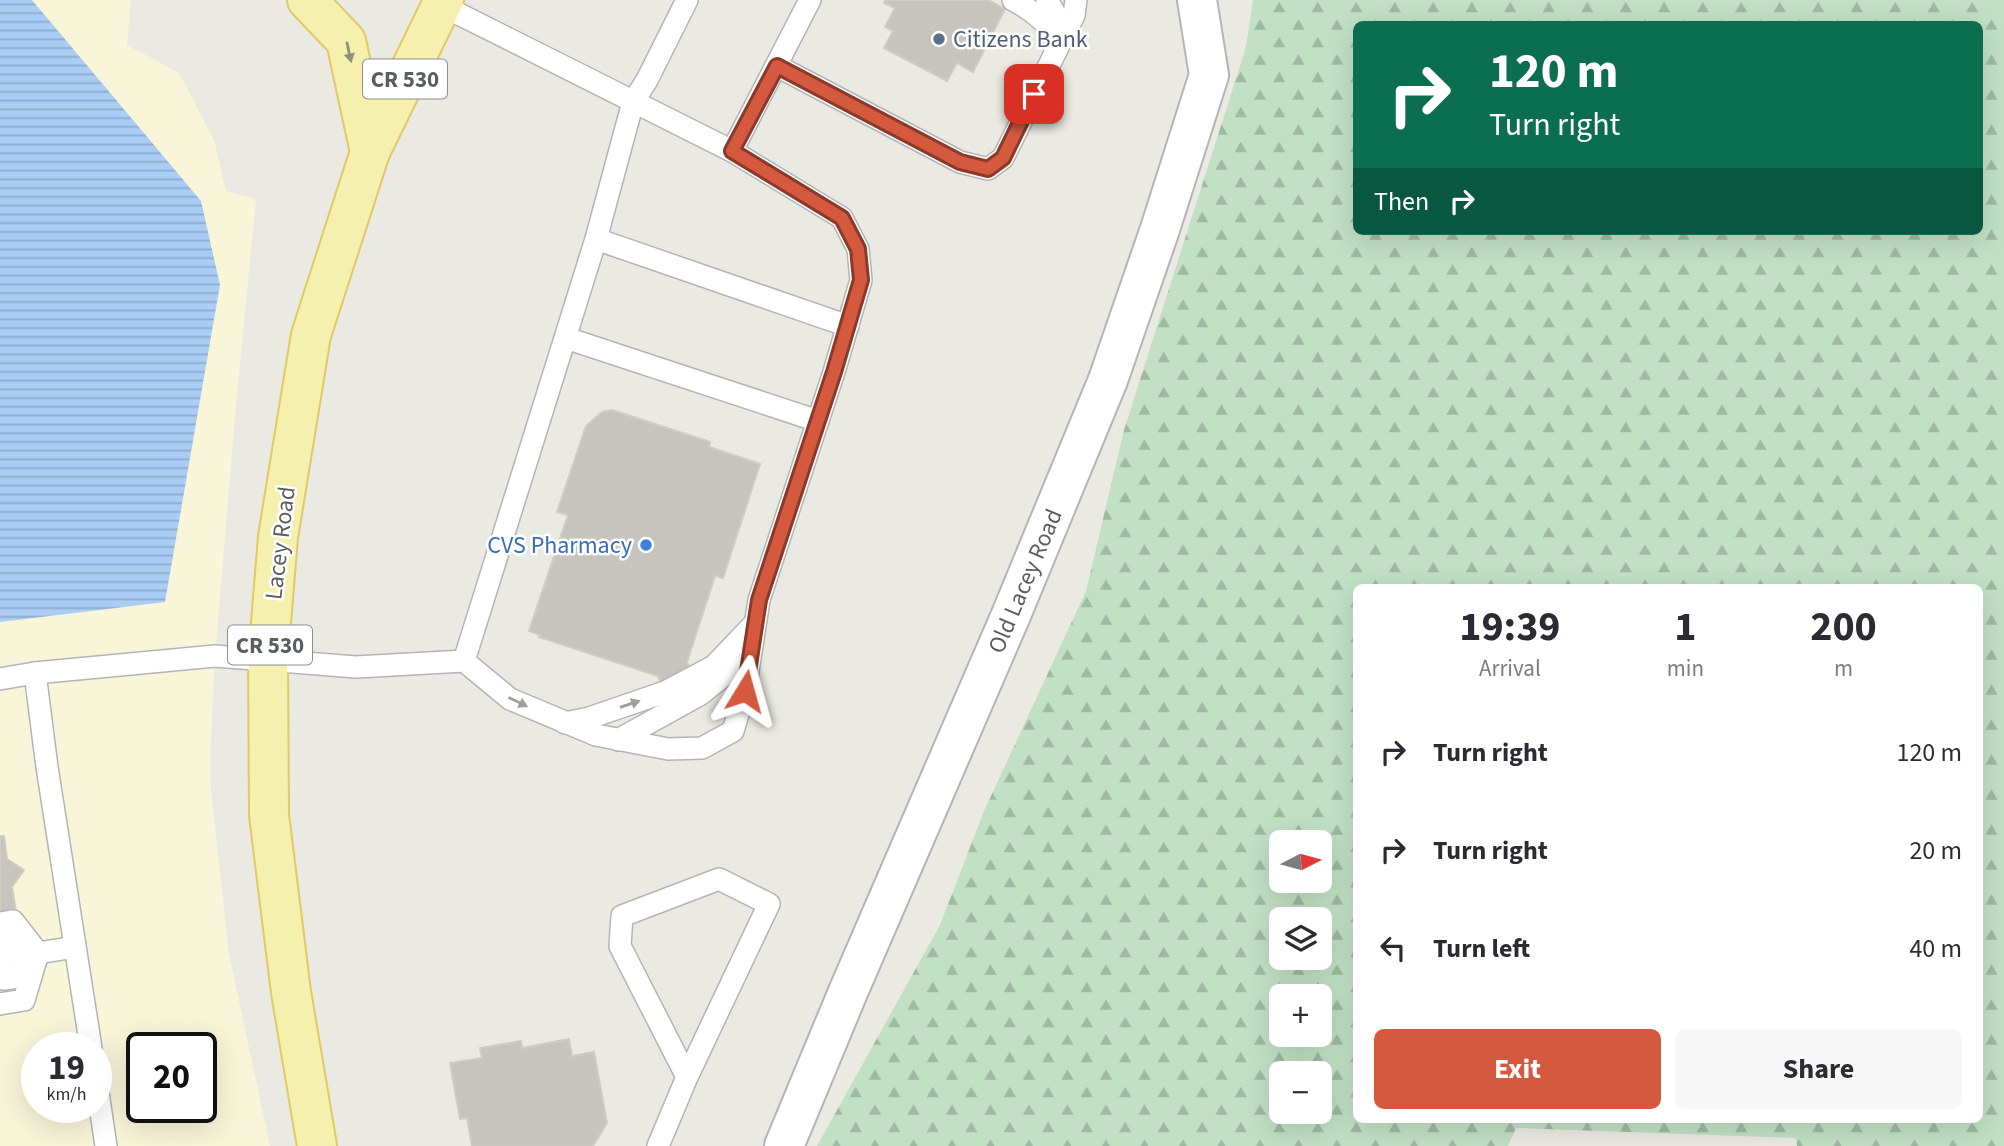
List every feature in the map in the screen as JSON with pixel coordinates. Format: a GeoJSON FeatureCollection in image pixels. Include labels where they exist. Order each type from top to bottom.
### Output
{"type":"FeatureCollection","features":[{"type":"Feature","properties":{"kind":"main road"},"geometry":{"type":"LineString","coordinates":[[307,0],[346,41],[370,152]]}},
{"type":"Feature","properties":{"kind":"main road","name":"Lacey Road"},"geometry":{"type":"LineString","coordinates":[[317,1146],[291,992],[269,815],[268,659],[278,537],[311,335],[370,152],[439,2]]}},
{"type":"Feature","properties":{"kind":"street","name":"Old Lacey Road"},"geometry":{"type":"LineString","coordinates":[[783,1146],[1011,615],[1108,380],[1209,75],[1198,0]]}},
{"type":"Feature","properties":{"kind":"lane"},"geometry":{"type":"LineString","coordinates":[[464,660],[596,239],[633,102],[687,0]]}},
{"type":"Feature","properties":{"kind":"lane"},"geometry":{"type":"LineString","coordinates":[[732,151],[810,0]]}},
{"type":"Feature","properties":{"kind":"lane"},"geometry":{"type":"LineString","coordinates":[[1013,0],[1024,6],[1054,35],[1055,52]]}},
{"type":"Feature","properties":{"kind":"lane"},"geometry":{"type":"LineString","coordinates":[[777,66],[960,162],[988,169],[1003,158],[1055,52],[1071,12],[1047,0]]}},
{"type":"Feature","properties":{"kind":"lane"},"geometry":{"type":"LineString","coordinates":[[0,679],[215,656],[356,667],[464,660],[510,699],[596,735],[668,749],[702,748],[733,731],[745,691],[759,600],[861,280],[858,249],[842,218],[732,151],[439,2]]}},
{"type":"Feature","properties":{"kind":"lane"},"geometry":{"type":"LineString","coordinates":[[596,239],[848,326]]}},
{"type":"Feature","properties":{"kind":"lane"},"geometry":{"type":"LineString","coordinates":[[566,338],[818,421]]}},
{"type":"Feature","properties":{"kind":"lane"},"geometry":{"type":"LineString","coordinates":[[565,723],[589,718],[665,692],[715,666],[755,623]]}},
{"type":"Feature","properties":{"kind":"lane"},"geometry":{"type":"LineString","coordinates":[[618,740],[701,694],[751,652]]}},
{"type":"Feature","properties":{"kind":"lane"},"geometry":{"type":"LineString","coordinates":[[36,674],[47,767],[88,1032]]}},
{"type":"Feature","properties":{"kind":"lane"},"geometry":{"type":"LineString","coordinates":[[657,1146],[769,904],[719,879],[622,916],[620,946],[687,1077]]}},
{"type":"Feature","properties":{"kind":"lane"},"geometry":{"type":"LineString","coordinates":[[0,923],[13,921],[38,953]]}},
{"type":"Feature","properties":{"kind":"lane"},"geometry":{"type":"LineString","coordinates":[[0,939],[14,937],[38,953]]}},
{"type":"Feature","properties":{"kind":"lane"},"geometry":{"type":"LineString","coordinates":[[2,969],[38,953],[75,947]]}},
{"type":"Feature","properties":{"kind":"lane"},"geometry":{"type":"LineString","coordinates":[[0,1004],[24,1000],[38,953]]}},
{"type":"Feature","properties":{"kind":"lane"},"geometry":{"type":"LineString","coordinates":[[103,1123],[106,1146]]}},
{"type":"Feature","properties":{"kind":"shaded area"},"geometry":{"type":"Polygon","coordinates":[[[0,0],[131,0],[127,45],[179,73],[214,140],[226,191],[256,199],[215,656],[211,790],[229,954],[270,1146],[0,1146],[0,0]]]}},
{"type":"Feature","properties":{"kind":"green space"},"geometry":{"type":"Polygon","coordinates":[[[1253,0],[2004,0],[2004,1146],[1797,1146],[1796,1138],[1516,1128],[1508,1146],[817,1146],[940,925],[984,811],[1086,591],[1124,430],[1246,47],[1253,0]]]}},
{"type":"Feature","properties":{"kind":"water"},"geometry":{"type":"Polygon","coordinates":[[[0,0],[32,0],[201,201],[220,285],[165,602],[0,622],[0,0]]]}},
{"type":"Feature","properties":{"kind":"building","name":"Citizens Bank"},"geometry":{"type":"Polygon","coordinates":[[[885,0],[988,0],[1005,9],[973,72],[957,63],[947,81],[884,48],[893,31],[885,27],[895,8],[884,3],[885,0]]]}},
{"type":"Feature","properties":{"kind":"building","name":"CVS Pharmacy"},"geometry":{"type":"Polygon","coordinates":[[[612,410],[710,442],[709,447],[760,464],[723,578],[715,576],[687,662],[701,694],[672,708],[658,676],[539,637],[540,635],[529,631],[568,515],[557,512],[586,426],[602,412],[612,410]]]}},
{"type":"Feature","properties":{"kind":"building"},"geometry":{"type":"Polygon","coordinates":[[[0,836],[4,836],[7,859],[24,870],[12,887],[16,912],[0,914],[0,836]]]}},
{"type":"Feature","properties":{"kind":"building"},"geometry":{"type":"Polygon","coordinates":[[[569,1039],[572,1056],[594,1052],[607,1123],[593,1146],[472,1146],[467,1118],[460,1119],[450,1063],[482,1058],[480,1048],[521,1041],[522,1048],[569,1039]]]}},
{"type":"Feature","properties":{"kind":"place","name":"Citizens Bank"},"geometry":{"type":"Point","coordinates":[939,39]}},
{"type":"Feature","properties":{"kind":"place","name":"CVS Pharmacy"},"geometry":{"type":"Point","coordinates":[646,545]}},
{"type":"Feature","properties":{"kind":"route"},"geometry":{"type":"LineString","coordinates":[[745,691],[759,600],[834,372],[861,280],[858,249],[842,218],[732,151],[777,66],[960,162],[988,169],[1003,158],[1034,94]]}}]}
